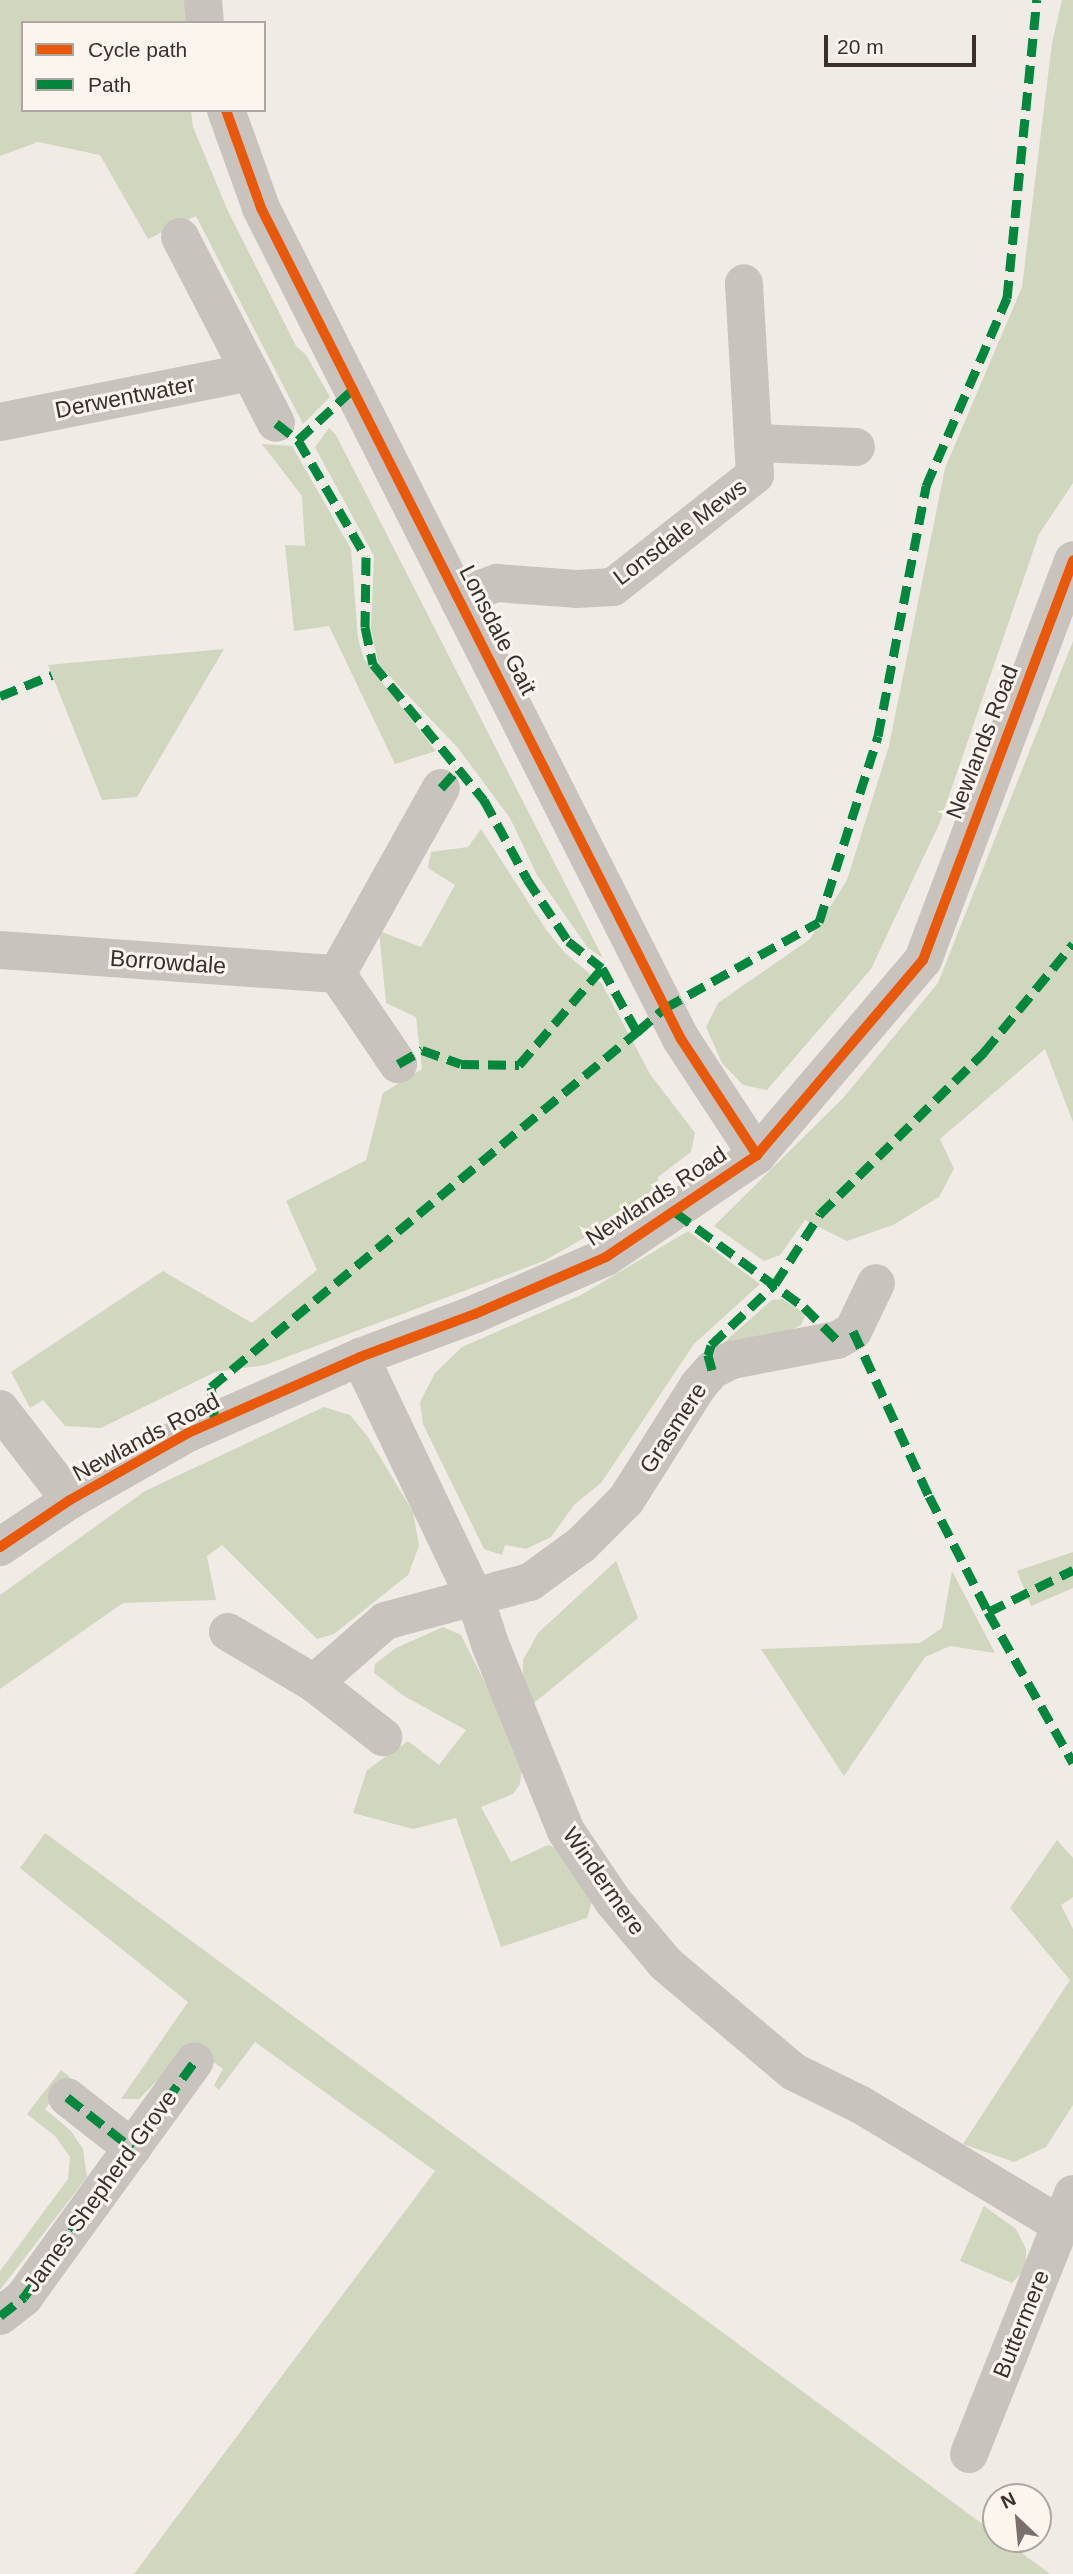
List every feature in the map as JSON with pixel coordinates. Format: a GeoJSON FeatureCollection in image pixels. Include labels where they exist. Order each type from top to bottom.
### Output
{"type":"FeatureCollection","features":[{"type":"Feature","properties":{"kind":"street"},"geometry":{"type":"LineString","coordinates":[[203,0],[205,21]]}},
{"type":"Feature","properties":{"kind":"street","name":"Lonsdale Gait"},"geometry":{"type":"LineString","coordinates":[[227,112],[261,208],[681,1040],[757,1155]]}},
{"type":"Feature","properties":{"kind":"street"},"geometry":{"type":"LineString","coordinates":[[180,237],[276,423]]}},
{"type":"Feature","properties":{"kind":"street","name":"Lonsdale Mews"},"geometry":{"type":"LineString","coordinates":[[460,602],[482,588],[497,583],[576,589],[613,587],[755,475],[744,283]]}},
{"type":"Feature","properties":{"kind":"street","name":"Derwentwater"},"geometry":{"type":"LineString","coordinates":[[0,422],[250,372]]}},
{"type":"Feature","properties":{"kind":"street"},"geometry":{"type":"LineString","coordinates":[[753,443],[856,447]]}},
{"type":"Feature","properties":{"kind":"street","name":"Newlands Road"},"geometry":{"type":"LineString","coordinates":[[0,1546],[71,1500],[188,1433],[360,1357],[475,1314],[606,1257],[757,1155],[923,960],[1073,560]]}},
{"type":"Feature","properties":{"kind":"street"},"geometry":{"type":"LineString","coordinates":[[398,1065],[337,974],[442,788]]}},
{"type":"Feature","properties":{"kind":"street","name":"Borrowdale"},"geometry":{"type":"LineString","coordinates":[[0,950],[337,974]]}},
{"type":"Feature","properties":{"kind":"street","name":"Grasmere"},"geometry":{"type":"LineString","coordinates":[[314,1683],[385,1621],[530,1582],[581,1545],[626,1500],[698,1386],[712,1370],[732,1360],[836,1340],[853,1331],[876,1283]]}},
{"type":"Feature","properties":{"kind":"street","name":"Windermere"},"geometry":{"type":"LineString","coordinates":[[360,1357],[475,1598],[490,1644],[566,1831],[613,1901],[666,1964],[794,2072],[1067,2209]]}},
{"type":"Feature","properties":{"kind":"street"},"geometry":{"type":"LineString","coordinates":[[0,1409],[71,1500]]}},
{"type":"Feature","properties":{"kind":"street"},"geometry":{"type":"LineString","coordinates":[[228,1632],[314,1683],[383,1737]]}},
{"type":"Feature","properties":{"kind":"street","name":"James Shepherd Grove"},"geometry":{"type":"LineString","coordinates":[[0,2316],[24,2297],[195,2061]]}},
{"type":"Feature","properties":{"kind":"street"},"geometry":{"type":"LineString","coordinates":[[67,2097],[132,2148]]}},
{"type":"Feature","properties":{"kind":"street","name":"Buttermere"},"geometry":{"type":"LineString","coordinates":[[969,2454],[1067,2209]]}},
{"type":"Feature","properties":{"kind":"green space"},"geometry":{"type":"Polygon","coordinates":[[[0,0],[203,0],[205,21],[21,21],[21,112],[191,112],[193,127],[227,209],[296,346],[306,355],[330,397],[303,424],[196,216],[148,239],[100,155],[38,142],[0,156],[0,0]]]}},
{"type":"Feature","properties":{"kind":"green space"},"geometry":{"type":"Polygon","coordinates":[[[1062,0],[1073,0],[1073,483],[1039,534],[940,822],[871,969],[767,1090],[743,1085],[722,1063],[706,1027],[718,1003],[810,939],[847,880],[889,746],[945,468],[1022,287],[1052,43],[1062,0]]]}},
{"type":"Feature","properties":{"kind":"green space"},"geometry":{"type":"Polygon","coordinates":[[[329,428],[336,435],[603,958],[588,948],[537,875],[510,818],[458,748],[379,665],[371,630],[374,556],[315,447],[329,428]]]}},
{"type":"Feature","properties":{"kind":"green space"},"geometry":{"type":"Polygon","coordinates":[[[262,444],[292,446],[351,549],[358,639],[364,659],[436,751],[395,764],[329,626],[294,631],[285,545],[305,546],[302,496],[262,444]]]}},
{"type":"Feature","properties":{"kind":"green space"},"geometry":{"type":"Polygon","coordinates":[[[1073,641],[1073,1122],[1045,1049],[940,1139],[954,1169],[939,1197],[893,1225],[847,1241],[805,1220],[780,1255],[764,1261],[714,1226],[844,1097],[938,983],[1073,641]]]}},
{"type":"Feature","properties":{"kind":"green space"},"geometry":{"type":"Polygon","coordinates":[[[224,649],[137,797],[102,800],[48,665],[224,649]]]}},
{"type":"Feature","properties":{"kind":"green space"},"geometry":{"type":"Polygon","coordinates":[[[481,829],[547,931],[565,953],[602,984],[650,1074],[695,1133],[691,1152],[658,1177],[659,1195],[544,1261],[265,1365],[215,1372],[101,1428],[65,1426],[43,1400],[30,1408],[11,1372],[163,1271],[252,1323],[317,1270],[286,1201],[366,1160],[383,1093],[422,1069],[416,1017],[386,1003],[379,931],[421,947],[455,885],[428,868],[431,852],[468,847],[481,829]]]}},
{"type":"Feature","properties":{"kind":"green space"},"geometry":{"type":"Polygon","coordinates":[[[688,1231],[760,1284],[694,1344],[601,1483],[574,1505],[551,1537],[526,1549],[505,1545],[502,1555],[484,1549],[423,1424],[420,1402],[435,1373],[462,1347],[581,1295],[688,1231]]]}},
{"type":"Feature","properties":{"kind":"green space"},"geometry":{"type":"Polygon","coordinates":[[[782,1299],[806,1314],[801,1325],[787,1332],[720,1346],[772,1300],[782,1299]]]}},
{"type":"Feature","properties":{"kind":"green space"},"geometry":{"type":"Polygon","coordinates":[[[324,1407],[350,1415],[368,1437],[413,1512],[419,1546],[408,1575],[334,1634],[317,1639],[222,1545],[207,1556],[216,1600],[123,1603],[0,1689],[0,1595],[145,1491],[324,1407]]]}},
{"type":"Feature","properties":{"kind":"green space"},"geometry":{"type":"Polygon","coordinates":[[[1073,1552],[1073,1588],[1031,1606],[1017,1571],[1073,1552]]]}},
{"type":"Feature","properties":{"kind":"green space"},"geometry":{"type":"Polygon","coordinates":[[[616,1561],[638,1618],[534,1703],[523,1678],[523,1660],[538,1633],[616,1561]]]}},
{"type":"Feature","properties":{"kind":"green space"},"geometry":{"type":"Polygon","coordinates":[[[952,1571],[995,1653],[950,1646],[925,1657],[844,1776],[761,1649],[920,1643],[942,1628],[952,1571]]]}},
{"type":"Feature","properties":{"kind":"green space"},"geometry":{"type":"Polygon","coordinates":[[[443,1627],[461,1635],[523,1759],[520,1784],[513,1794],[481,1807],[511,1862],[548,1845],[570,1853],[594,1894],[587,1918],[501,1947],[456,1818],[413,1829],[353,1813],[367,1770],[408,1741],[439,1765],[466,1730],[404,1696],[374,1673],[375,1664],[396,1648],[443,1627]]]}},
{"type":"Feature","properties":{"kind":"green space"},"geometry":{"type":"Polygon","coordinates":[[[45,1833],[982,2524],[982,2553],[1022,2553],[1050,2574],[134,2574],[435,2171],[255,2042],[219,2090],[214,2085],[223,2069],[192,2046],[139,2099],[121,2099],[188,2002],[20,1868],[45,1833]]]}},
{"type":"Feature","properties":{"kind":"green space"},"geometry":{"type":"Polygon","coordinates":[[[1057,1840],[1073,1858],[1073,1897],[1061,1905],[1073,1929],[1073,2105],[1046,2147],[1014,2162],[963,2144],[1070,1980],[1010,1908],[1057,1840]]]}},
{"type":"Feature","properties":{"kind":"green space"},"geometry":{"type":"Polygon","coordinates":[[[61,2070],[70,2077],[45,2109],[71,2131],[83,2149],[87,2177],[0,2290],[0,2271],[68,2179],[70,2157],[55,2136],[27,2114],[61,2070]]]}},
{"type":"Feature","properties":{"kind":"green space"},"geometry":{"type":"Polygon","coordinates":[[[984,2206],[1016,2229],[1026,2249],[1026,2268],[1012,2283],[960,2261],[984,2206]]]}},
{"type":"Feature","properties":{"kind":"marked path"},"geometry":{"type":"LineString","coordinates":[[215,1423],[211,1387],[665,1008],[819,922],[878,736],[926,486],[1007,298],[1037,0]]}},
{"type":"Feature","properties":{"kind":"marked path"},"geometry":{"type":"LineString","coordinates":[[298,440],[353,389]]}},
{"type":"Feature","properties":{"kind":"marked path"},"geometry":{"type":"LineString","coordinates":[[276,423],[298,440],[366,557],[365,627],[373,664],[484,800],[527,879],[568,941],[602,968],[637,1032]]}},
{"type":"Feature","properties":{"kind":"marked path"},"geometry":{"type":"LineString","coordinates":[[0,696],[52,675]]}},
{"type":"Feature","properties":{"kind":"marked path"},"geometry":{"type":"LineString","coordinates":[[441,788],[458,769]]}},
{"type":"Feature","properties":{"kind":"marked path"},"geometry":{"type":"LineString","coordinates":[[712,1370],[708,1355],[711,1345],[775,1284],[820,1214],[984,1052],[1073,944]]}},
{"type":"Feature","properties":{"kind":"marked path"},"geometry":{"type":"LineString","coordinates":[[398,1064],[422,1050],[461,1064],[519,1065],[602,968]]}},
{"type":"Feature","properties":{"kind":"marked path"},"geometry":{"type":"LineString","coordinates":[[675,1212],[804,1307],[837,1340]]}},
{"type":"Feature","properties":{"kind":"marked path"},"geometry":{"type":"LineString","coordinates":[[853,1331],[929,1496],[988,1612],[1073,1763]]}},
{"type":"Feature","properties":{"kind":"marked path"},"geometry":{"type":"LineString","coordinates":[[988,1612],[1073,1570]]}},
{"type":"Feature","properties":{"kind":"marked path"},"geometry":{"type":"LineString","coordinates":[[0,2316],[24,2297],[195,2061]]}},
{"type":"Feature","properties":{"kind":"marked path"},"geometry":{"type":"LineString","coordinates":[[67,2097],[132,2148]]}},
{"type":"Feature","properties":{"kind":"cycle path"},"geometry":{"type":"LineString","coordinates":[[227,112],[261,208],[681,1039],[757,1155]]}},
{"type":"Feature","properties":{"kind":"cycle path"},"geometry":{"type":"LineString","coordinates":[[0,1547],[70,1500],[188,1433],[360,1357],[475,1314],[606,1257],[757,1155],[923,960],[1073,560]]}}]}
